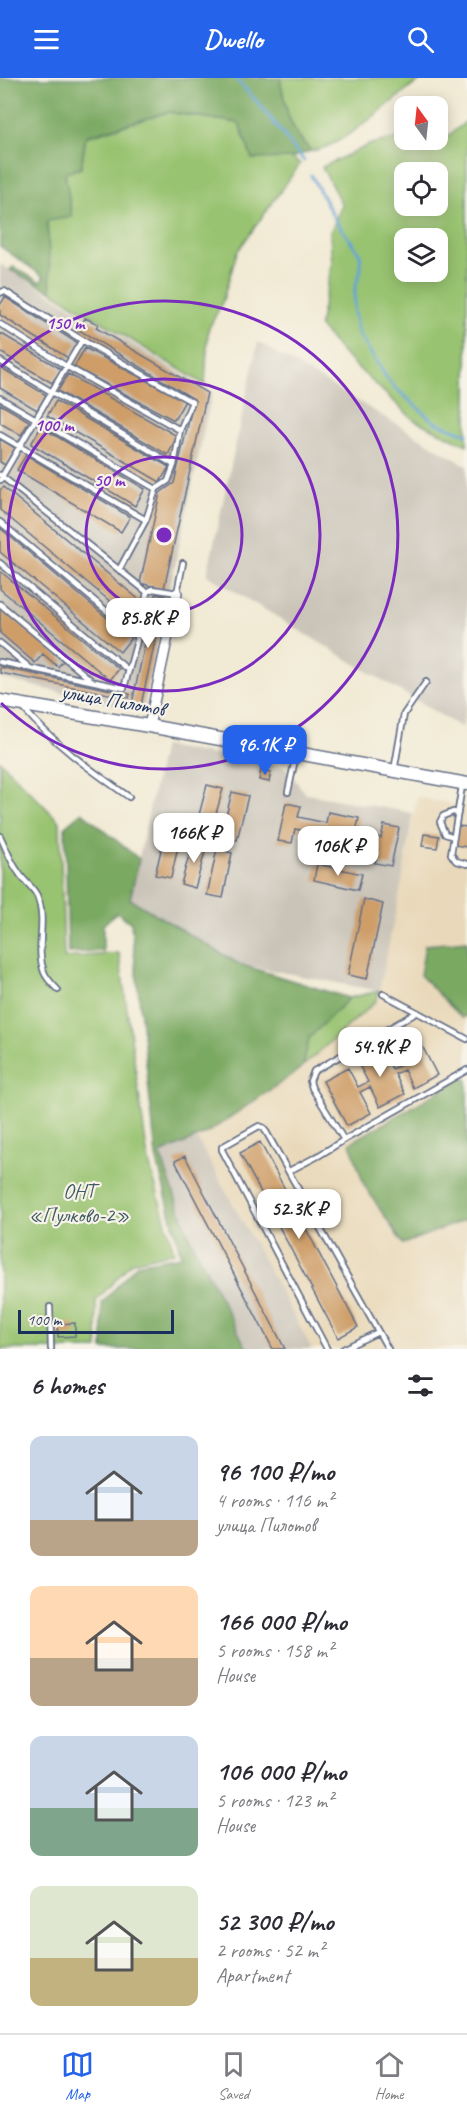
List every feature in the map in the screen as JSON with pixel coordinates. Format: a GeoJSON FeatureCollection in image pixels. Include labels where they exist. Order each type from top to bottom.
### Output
{"type":"FeatureCollection","features":[{"type":"Feature","properties":{"kind":"street"},"geometry":{"type":"LineString","coordinates":[[149,726],[177,593]]}},
{"type":"Feature","properties":{"kind":"street","name":"улица Пилотов"},"geometry":{"type":"LineString","coordinates":[[0,701],[465,783]]}},
{"type":"Feature","properties":{"kind":"lane"},"geometry":{"type":"LineString","coordinates":[[0,293],[4,291],[82,340],[192,402],[180,430],[174,465],[168,480],[156,489],[146,520],[119,570]]}},
{"type":"Feature","properties":{"kind":"lane"},"geometry":{"type":"LineString","coordinates":[[0,324],[66,366],[180,430]]}},
{"type":"Feature","properties":{"kind":"lane"},"geometry":{"type":"LineString","coordinates":[[82,340],[1,477],[147,592]]}},
{"type":"Feature","properties":{"kind":"lane"},"geometry":{"type":"LineString","coordinates":[[0,361],[174,465]]}},
{"type":"Feature","properties":{"kind":"lane"},"geometry":{"type":"LineString","coordinates":[[0,398],[156,489]]}},
{"type":"Feature","properties":{"kind":"lane"},"geometry":{"type":"LineString","coordinates":[[0,435],[146,520]]}},
{"type":"Feature","properties":{"kind":"lane"},"geometry":{"type":"LineString","coordinates":[[0,522],[138,637]]}},
{"type":"Feature","properties":{"kind":"lane"},"geometry":{"type":"LineString","coordinates":[[0,563],[128,670]]}},
{"type":"Feature","properties":{"kind":"lane"},"geometry":{"type":"LineString","coordinates":[[147,592],[153,589],[177,593],[183,563]]}},
{"type":"Feature","properties":{"kind":"lane"},"geometry":{"type":"LineString","coordinates":[[0,663],[124,688],[147,592]]}},
{"type":"Feature","properties":{"kind":"lane"},"geometry":{"type":"LineString","coordinates":[[0,604],[93,681]]}},
{"type":"Feature","properties":{"kind":"lane"},"geometry":{"type":"LineString","coordinates":[[0,643],[31,669]]}},
{"type":"Feature","properties":{"kind":"lane"},"geometry":{"type":"LineString","coordinates":[[394,771],[404,714],[426,682]]}},
{"type":"Feature","properties":{"kind":"lane"},"geometry":{"type":"LineString","coordinates":[[20,705],[44,733],[129,797]]}},
{"type":"Feature","properties":{"kind":"lane"},"geometry":{"type":"LineString","coordinates":[[288,792],[296,753]]}},
{"type":"Feature","properties":{"kind":"lane"},"geometry":{"type":"LineString","coordinates":[[465,783],[452,857],[456,861],[467,864]]}},
{"type":"Feature","properties":{"kind":"lane"},"geometry":{"type":"LineString","coordinates":[[454,837],[445,834],[440,822],[443,816],[453,812],[458,813]]}},
{"type":"Feature","properties":{"kind":"lane"},"geometry":{"type":"LineString","coordinates":[[0,836],[18,873],[35,891],[39,901],[42,911],[40,939],[44,974],[58,990]]}},
{"type":"Feature","properties":{"kind":"lane"},"geometry":{"type":"LineString","coordinates":[[383,994],[467,1039]]}},
{"type":"Feature","properties":{"kind":"lane"},"geometry":{"type":"LineString","coordinates":[[344,1140],[312,1089],[310,1081],[314,1071],[416,1013]]}},
{"type":"Feature","properties":{"kind":"lane"},"geometry":{"type":"LineString","coordinates":[[288,1171],[467,1070]]}},
{"type":"Feature","properties":{"kind":"lane"},"geometry":{"type":"LineString","coordinates":[[327,1349],[222,1147],[259,1126],[262,1126],[288,1171],[387,1349]]}},
{"type":"Feature","properties":{"kind":"lane"},"geometry":{"type":"LineString","coordinates":[[50,1307],[51,1349]]}},
{"type":"Feature","properties":{"kind":"lane"},"geometry":{"type":"LineString","coordinates":[[344,1349],[378,1332]]}},
{"type":"Feature","properties":{"kind":"shaded area"},"geometry":{"type":"Polygon","coordinates":[[[0,264],[212,393],[143,712],[0,678],[0,264]]]}},
{"type":"Feature","properties":{"kind":"shaded area"},"geometry":{"type":"Polygon","coordinates":[[[258,342],[467,466],[467,702],[462,728],[207,575],[258,342]]]}},
{"type":"Feature","properties":{"kind":"shaded area"},"geometry":{"type":"Polygon","coordinates":[[[163,746],[285,767],[306,794],[413,813],[402,882],[379,991],[239,964],[130,899],[163,746]]]}},
{"type":"Feature","properties":{"kind":"shaded area"},"geometry":{"type":"Polygon","coordinates":[[[417,797],[467,807],[467,1349],[312,1349],[197,1138],[292,1075],[375,1002],[402,882],[417,797]]]}},
{"type":"Feature","properties":{"kind":"shaded area"},"geometry":{"type":"Polygon","coordinates":[[[197,1138],[312,1349],[247,1349],[191,1241],[160,1154],[197,1138]]]}},
{"type":"Feature","properties":{"kind":"green space"},"geometry":{"type":"Polygon","coordinates":[[[0,78],[280,78],[286,109],[293,126],[303,143],[311,151],[292,158],[252,159],[239,123],[168,112],[86,136],[81,168],[65,173],[72,217],[47,221],[51,291],[10,270],[13,267],[40,282],[44,277],[0,246],[0,78]]]}},
{"type":"Feature","properties":{"kind":"green space"},"geometry":{"type":"Polygon","coordinates":[[[280,78],[424,78],[399,96],[394,96],[394,100],[338,141],[311,151],[297,134],[286,109],[280,78]]]}},
{"type":"Feature","properties":{"kind":"green space"},"geometry":{"type":"Polygon","coordinates":[[[168,112],[239,123],[252,158],[292,158],[300,164],[237,252],[222,303],[208,330],[205,385],[51,291],[47,221],[72,217],[65,173],[81,168],[86,137],[168,112]]]}},
{"type":"Feature","properties":{"kind":"green space"},"geometry":{"type":"Polygon","coordinates":[[[467,121],[467,445],[414,420],[344,355],[319,326],[332,264],[330,233],[342,205],[322,167],[371,144],[394,139],[394,150],[427,152],[448,150],[448,136],[467,121]]]}},
{"type":"Feature","properties":{"kind":"green space","name":"ОНТ «Пулково-2»"},"geometry":{"type":"Polygon","coordinates":[[[0,761],[60,822],[64,958],[119,953],[148,1159],[174,1252],[132,1262],[96,1301],[98,1349],[0,1349],[0,761]]]}},
{"type":"Feature","properties":{"kind":"green space"},"geometry":{"type":"Polygon","coordinates":[[[82,812],[139,859],[130,899],[239,964],[349,998],[309,1038],[303,1066],[207,1133],[160,1154],[191,1241],[247,1349],[103,1349],[102,1303],[137,1264],[181,1256],[156,1156],[131,923],[117,912],[103,925],[103,951],[68,953],[65,826],[82,812]]]}},
{"type":"Feature","properties":{"kind":"green space"},"geometry":{"type":"Polygon","coordinates":[[[467,941],[467,1016],[462,1018],[420,975],[425,945],[467,941]]]}},
{"type":"Feature","properties":{"kind":"green space"},"geometry":{"type":"Polygon","coordinates":[[[379,991],[375,1002],[303,1066],[309,1038],[349,998],[379,991]]]}},
{"type":"Feature","properties":{"kind":"green space"},"geometry":{"type":"Polygon","coordinates":[[[462,1078],[467,1079],[467,1219],[403,1244],[364,1185],[350,1143],[462,1078]]]}},
{"type":"Feature","properties":{"kind":"building"},"geometry":{"type":"Polygon","coordinates":[[[5,297],[77,343],[68,358],[0,315],[0,305],[5,297]]]}},
{"type":"Feature","properties":{"kind":"building"},"geometry":{"type":"Polygon","coordinates":[[[85,318],[98,324],[96,328],[207,393],[164,589],[140,583],[160,493],[174,483],[194,399],[79,330],[85,318]]]}},
{"type":"Feature","properties":{"kind":"building"},"geometry":{"type":"Polygon","coordinates":[[[0,333],[61,369],[52,383],[0,352],[0,333]]]}},
{"type":"Feature","properties":{"kind":"building"},"geometry":{"type":"Polygon","coordinates":[[[85,348],[185,401],[174,420],[74,367],[85,348]]]}},
{"type":"Feature","properties":{"kind":"building"},"geometry":{"type":"Polygon","coordinates":[[[0,367],[46,395],[37,410],[0,388],[0,367]]]}},
{"type":"Feature","properties":{"kind":"building"},"geometry":{"type":"Polygon","coordinates":[[[68,374],[177,436],[168,455],[58,391],[68,374]]]}},
{"type":"Feature","properties":{"kind":"building"},"geometry":{"type":"Polygon","coordinates":[[[56,401],[169,467],[160,482],[47,416],[56,401]]]}},
{"type":"Feature","properties":{"kind":"building"},"geometry":{"type":"Polygon","coordinates":[[[0,404],[29,421],[21,435],[0,423],[0,404]]]}},
{"type":"Feature","properties":{"kind":"building"},"geometry":{"type":"Polygon","coordinates":[[[41,427],[145,489],[135,506],[31,444],[41,427]]]}},
{"type":"Feature","properties":{"kind":"building"},"geometry":{"type":"Polygon","coordinates":[[[0,439],[15,448],[5,465],[0,462],[0,439]]]}},
{"type":"Feature","properties":{"kind":"building"},"geometry":{"type":"Polygon","coordinates":[[[26,455],[130,517],[121,532],[17,470],[26,455]]]}},
{"type":"Feature","properties":{"kind":"building"},"geometry":{"type":"Polygon","coordinates":[[[3,487],[142,602],[129,617],[0,510],[0,490],[3,487]]]}},
{"type":"Feature","properties":{"kind":"building"},"geometry":{"type":"Polygon","coordinates":[[[0,528],[131,638],[120,652],[0,552],[0,528]]]}},
{"type":"Feature","properties":{"kind":"building"},"geometry":{"type":"Polygon","coordinates":[[[0,571],[119,669],[110,680],[0,589],[0,571]]]}},
{"type":"Feature","properties":{"kind":"building"},"geometry":{"type":"Polygon","coordinates":[[[156,594],[165,596],[141,705],[132,703],[156,594]]]}},
{"type":"Feature","properties":{"kind":"building"},"geometry":{"type":"Polygon","coordinates":[[[0,606],[63,661],[58,667],[43,654],[35,663],[0,633],[0,606]]]}},
{"type":"Feature","properties":{"kind":"building"},"geometry":{"type":"Polygon","coordinates":[[[0,667],[130,694],[129,698],[0,673],[0,667]]]}},
{"type":"Feature","properties":{"kind":"building"},"geometry":{"type":"Polygon","coordinates":[[[261,770],[271,772],[269,782],[259,780],[261,770]]]}},
{"type":"Feature","properties":{"kind":"building"},"geometry":{"type":"Polygon","coordinates":[[[207,785],[223,789],[211,831],[196,826],[207,785]]]}},
{"type":"Feature","properties":{"kind":"building"},"geometry":{"type":"Polygon","coordinates":[[[232,792],[248,796],[237,840],[221,836],[232,792]]]}},
{"type":"Feature","properties":{"kind":"building"},"geometry":{"type":"Polygon","coordinates":[[[286,803],[301,806],[298,817],[326,823],[328,812],[359,818],[356,832],[381,838],[384,825],[399,828],[391,866],[375,863],[378,849],[353,843],[349,860],[316,853],[320,834],[295,829],[292,843],[278,841],[286,803]]]}},
{"type":"Feature","properties":{"kind":"building"},"geometry":{"type":"Polygon","coordinates":[[[458,826],[467,827],[467,847],[455,845],[458,826]]]}},
{"type":"Feature","properties":{"kind":"building"},"geometry":{"type":"Polygon","coordinates":[[[165,834],[180,838],[171,878],[155,875],[165,834]]]}},
{"type":"Feature","properties":{"kind":"building"},"geometry":{"type":"Polygon","coordinates":[[[424,834],[439,836],[437,848],[422,846],[424,834]]]}},
{"type":"Feature","properties":{"kind":"building"},"geometry":{"type":"Polygon","coordinates":[[[193,841],[207,845],[195,888],[181,884],[193,841]]]}},
{"type":"Feature","properties":{"kind":"building"},"geometry":{"type":"Polygon","coordinates":[[[217,849],[232,853],[223,898],[207,895],[217,849]]]}},
{"type":"Feature","properties":{"kind":"building"},"geometry":{"type":"Polygon","coordinates":[[[317,864],[362,874],[358,890],[314,880],[317,864]]]}},
{"type":"Feature","properties":{"kind":"building"},"geometry":{"type":"Polygon","coordinates":[[[364,899],[383,904],[367,979],[348,975],[364,899]]]}},
{"type":"Feature","properties":{"kind":"building"},"geometry":{"type":"Polygon","coordinates":[[[414,1030],[437,1075],[413,1088],[404,1070],[395,1074],[405,1094],[380,1107],[370,1087],[360,1092],[371,1113],[347,1126],[323,1081],[348,1068],[358,1087],[368,1082],[357,1061],[382,1049],[392,1069],[401,1065],[390,1043],[414,1030]]]}},
{"type":"Feature","properties":{"kind":"building"},"geometry":{"type":"Polygon","coordinates":[[[260,1142],[358,1327],[338,1338],[240,1153],[260,1142]]]}},
{"type":"Feature","properties":{"kind":"building"},"geometry":{"type":"Polygon","coordinates":[[[185,1156],[285,1349],[273,1349],[175,1161],[185,1156]]]}},
{"type":"Feature","properties":{"kind":"building"},"geometry":{"type":"Polygon","coordinates":[[[75,1323],[75,1336],[58,1337],[57,1324],[75,1323]]]}},
{"type":"Feature","properties":{"kind":"waterway"},"geometry":{"type":"LineString","coordinates":[[235,78],[260,105],[304,161]]}},
{"type":"Feature","properties":{"kind":"waterway"},"geometry":{"type":"LineString","coordinates":[[311,175],[336,221],[360,254],[361,270],[355,287],[354,312],[358,333],[390,383],[434,422],[467,434]]}}]}
